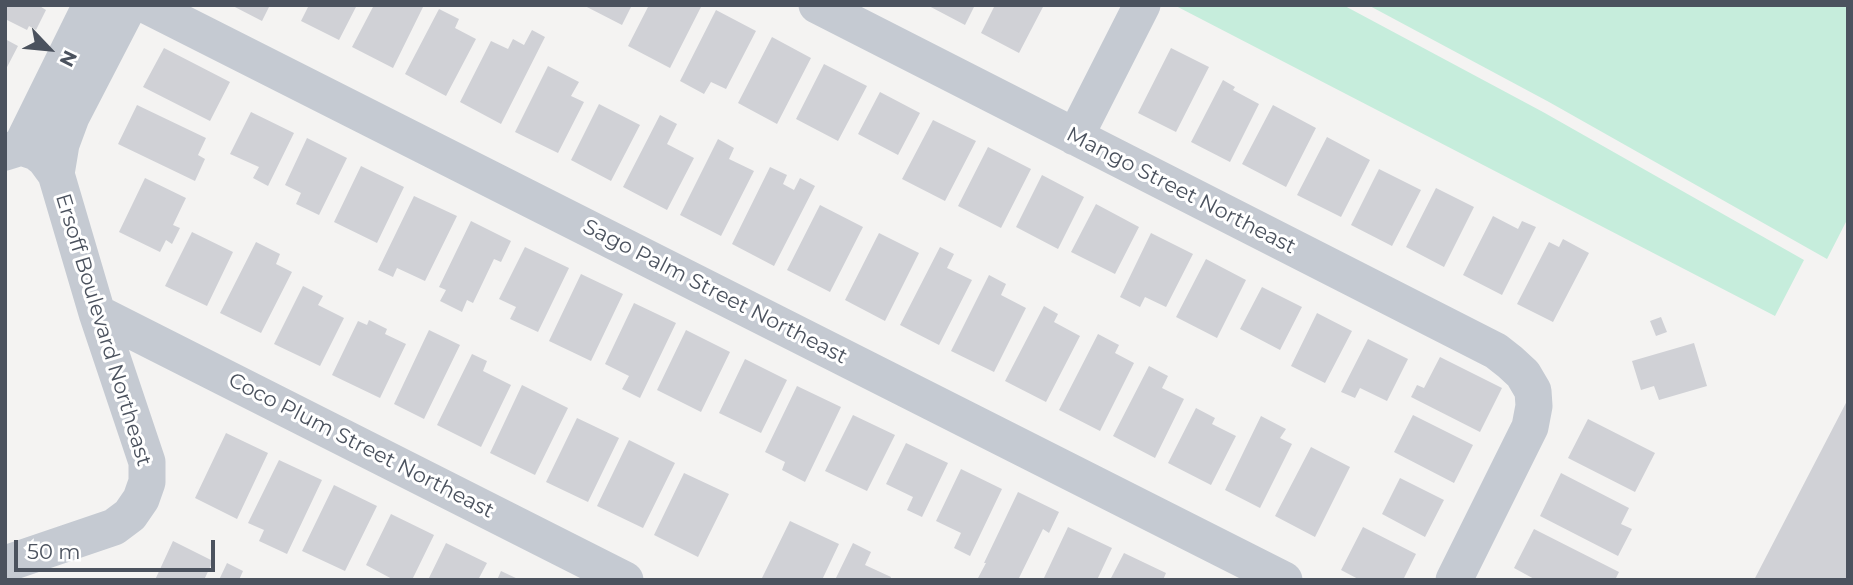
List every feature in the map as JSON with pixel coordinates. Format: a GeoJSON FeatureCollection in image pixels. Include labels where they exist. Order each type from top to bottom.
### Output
{"type":"FeatureCollection","features":[{"type":"Feature","properties":{"kind":"street","name":"Ersoff Boulevard Northeast"},"geometry":{"type":"LineString","coordinates":[[5,564],[114,527],[130,515],[141,499],[147,482],[147,462],[97,313],[56,174],[36,152],[13,149],[91,5]]}},
{"type":"Feature","properties":{"kind":"street","name":"Ersoff Boulevard Northeast"},"geometry":{"type":"LineString","coordinates":[[56,174],[61,144],[71,117],[129,5]]}},
{"type":"Feature","properties":{"kind":"street","name":"Sago Palm Street Northeast"},"geometry":{"type":"LineString","coordinates":[[146,5],[1284,580]]}},
{"type":"Feature","properties":{"kind":"street","name":"Mango Street Northeast"},"geometry":{"type":"LineString","coordinates":[[817,5],[1496,351],[1523,374],[1533,391],[1534,406],[1530,427],[1454,580]]}},
{"type":"Feature","properties":{"kind":"street"},"geometry":{"type":"LineString","coordinates":[[1075,137],[1142,5]]}},
{"type":"Feature","properties":{"kind":"street","name":"Coco Plum Street Northeast"},"geometry":{"type":"LineString","coordinates":[[97,313],[625,580]]}},
{"type":"Feature","properties":{"kind":"green space"},"geometry":{"type":"Polygon","coordinates":[[[1174,5],[1343,5],[1543,112],[1804,260],[1775,316],[1174,5]]]}},
{"type":"Feature","properties":{"kind":"green space"},"geometry":{"type":"Polygon","coordinates":[[[1368,5],[1848,5],[1848,218],[1827,259],[1549,102],[1368,5]]]}},
{"type":"Feature","properties":{"kind":"building"},"geometry":{"type":"Polygon","coordinates":[[[5,5],[38,5],[46,10],[36,30],[29,26],[27,30],[5,19],[5,5]]]}},
{"type":"Feature","properties":{"kind":"building"},"geometry":{"type":"Polygon","coordinates":[[[231,5],[270,5],[262,21],[231,5]]]}},
{"type":"Feature","properties":{"kind":"building"},"geometry":{"type":"Polygon","coordinates":[[[309,5],[357,5],[339,40],[301,21],[309,5]]]}},
{"type":"Feature","properties":{"kind":"building"},"geometry":{"type":"Polygon","coordinates":[[[374,5],[424,5],[393,68],[352,47],[374,5]]]}},
{"type":"Feature","properties":{"kind":"building"},"geometry":{"type":"Polygon","coordinates":[[[583,5],[632,5],[622,25],[583,5]]]}},
{"type":"Feature","properties":{"kind":"building"},"geometry":{"type":"Polygon","coordinates":[[[649,5],[702,5],[670,68],[628,46],[649,5]]]}},
{"type":"Feature","properties":{"kind":"building"},"geometry":{"type":"Polygon","coordinates":[[[927,5],[975,5],[965,25],[927,5]]]}},
{"type":"Feature","properties":{"kind":"building"},"geometry":{"type":"Polygon","coordinates":[[[995,5],[1044,5],[1019,53],[981,33],[995,5]]]}},
{"type":"Feature","properties":{"kind":"building"},"geometry":{"type":"Polygon","coordinates":[[[439,9],[459,19],[455,28],[476,39],[446,96],[405,74],[439,9]]]}},
{"type":"Feature","properties":{"kind":"building"},"geometry":{"type":"Polygon","coordinates":[[[716,10],[756,31],[726,89],[711,82],[704,94],[680,81],[716,10]]]}},
{"type":"Feature","properties":{"kind":"building"},"geometry":{"type":"Polygon","coordinates":[[[532,30],[545,37],[501,124],[460,102],[491,41],[508,49],[513,39],[524,45],[532,30]]]}},
{"type":"Feature","properties":{"kind":"building"},"geometry":{"type":"Polygon","coordinates":[[[772,37],[811,58],[777,124],[738,103],[772,37]]]}},
{"type":"Feature","properties":{"kind":"building"},"geometry":{"type":"Polygon","coordinates":[[[5,39],[18,46],[5,71],[5,39]]]}},
{"type":"Feature","properties":{"kind":"building"},"geometry":{"type":"Polygon","coordinates":[[[164,48],[230,82],[210,121],[143,87],[164,48]]]}},
{"type":"Feature","properties":{"kind":"building"},"geometry":{"type":"Polygon","coordinates":[[[1171,48],[1209,67],[1176,132],[1138,113],[1171,48]]]}},
{"type":"Feature","properties":{"kind":"building"},"geometry":{"type":"Polygon","coordinates":[[[824,64],[867,86],[838,141],[796,119],[824,64]]]}},
{"type":"Feature","properties":{"kind":"building"},"geometry":{"type":"Polygon","coordinates":[[[548,66],[579,82],[571,96],[584,102],[558,153],[515,132],[548,66]]]}},
{"type":"Feature","properties":{"kind":"building"},"geometry":{"type":"Polygon","coordinates":[[[1223,80],[1235,87],[1233,90],[1259,104],[1230,162],[1191,142],[1223,80]]]}},
{"type":"Feature","properties":{"kind":"building"},"geometry":{"type":"Polygon","coordinates":[[[880,92],[920,113],[898,155],[858,134],[880,92]]]}},
{"type":"Feature","properties":{"kind":"building"},"geometry":{"type":"Polygon","coordinates":[[[599,104],[640,125],[611,181],[571,160],[599,104]]]}},
{"type":"Feature","properties":{"kind":"building"},"geometry":{"type":"Polygon","coordinates":[[[137,105],[206,138],[198,155],[205,159],[195,181],[118,144],[137,105]]]}},
{"type":"Feature","properties":{"kind":"building"},"geometry":{"type":"Polygon","coordinates":[[[1273,105],[1316,128],[1286,187],[1242,164],[1273,105]]]}},
{"type":"Feature","properties":{"kind":"building"},"geometry":{"type":"Polygon","coordinates":[[[251,112],[294,133],[268,186],[253,178],[259,167],[230,154],[251,112]]]}},
{"type":"Feature","properties":{"kind":"building"},"geometry":{"type":"Polygon","coordinates":[[[660,115],[677,124],[667,144],[694,158],[667,210],[623,187],[660,115]]]}},
{"type":"Feature","properties":{"kind":"building"},"geometry":{"type":"Polygon","coordinates":[[[933,120],[976,141],[945,201],[902,179],[933,120]]]}},
{"type":"Feature","properties":{"kind":"building"},"geometry":{"type":"Polygon","coordinates":[[[1327,137],[1370,160],[1341,217],[1297,195],[1327,137]]]}},
{"type":"Feature","properties":{"kind":"building"},"geometry":{"type":"Polygon","coordinates":[[[307,138],[347,158],[319,215],[296,204],[301,193],[285,185],[307,138]]]}},
{"type":"Feature","properties":{"kind":"building"},"geometry":{"type":"Polygon","coordinates":[[[718,139],[734,148],[729,159],[754,171],[721,236],[680,215],[718,139]]]}},
{"type":"Feature","properties":{"kind":"building"},"geometry":{"type":"Polygon","coordinates":[[[988,147],[1031,169],[1001,228],[958,206],[988,147]]]}},
{"type":"Feature","properties":{"kind":"building"},"geometry":{"type":"Polygon","coordinates":[[[361,166],[404,187],[377,243],[334,222],[361,166]]]}},
{"type":"Feature","properties":{"kind":"building"},"geometry":{"type":"Polygon","coordinates":[[[770,167],[787,175],[783,184],[794,190],[800,178],[815,186],[774,266],[732,244],[770,167]]]}},
{"type":"Feature","properties":{"kind":"building"},"geometry":{"type":"Polygon","coordinates":[[[1379,169],[1421,190],[1392,246],[1351,225],[1379,169]]]}},
{"type":"Feature","properties":{"kind":"building"},"geometry":{"type":"Polygon","coordinates":[[[1042,175],[1084,197],[1058,249],[1016,227],[1042,175]]]}},
{"type":"Feature","properties":{"kind":"building"},"geometry":{"type":"Polygon","coordinates":[[[145,178],[186,198],[173,225],[180,228],[172,244],[166,240],[160,252],[119,232],[145,178]]]}},
{"type":"Feature","properties":{"kind":"building"},"geometry":{"type":"Polygon","coordinates":[[[1436,188],[1474,207],[1444,267],[1406,247],[1436,188]]]}},
{"type":"Feature","properties":{"kind":"building"},"geometry":{"type":"Polygon","coordinates":[[[414,196],[457,216],[425,281],[397,268],[393,277],[378,270],[414,196]]]}},
{"type":"Feature","properties":{"kind":"building"},"geometry":{"type":"Polygon","coordinates":[[[1096,204],[1139,227],[1115,274],[1071,252],[1096,204]]]}},
{"type":"Feature","properties":{"kind":"building"},"geometry":{"type":"Polygon","coordinates":[[[820,205],[863,227],[830,292],[787,270],[820,205]]]}},
{"type":"Feature","properties":{"kind":"building"},"geometry":{"type":"Polygon","coordinates":[[[1493,216],[1518,229],[1522,221],[1536,227],[1502,295],[1463,275],[1493,216]]]}},
{"type":"Feature","properties":{"kind":"building"},"geometry":{"type":"Polygon","coordinates":[[[471,221],[511,241],[501,262],[494,259],[473,303],[467,300],[462,312],[440,301],[446,290],[439,287],[471,221]]]}},
{"type":"Feature","properties":{"kind":"building"},"geometry":{"type":"Polygon","coordinates":[[[192,232],[233,252],[207,306],[165,286],[192,232]]]}},
{"type":"Feature","properties":{"kind":"building"},"geometry":{"type":"Polygon","coordinates":[[[879,233],[919,253],[885,321],[845,300],[879,233]]]}},
{"type":"Feature","properties":{"kind":"building"},"geometry":{"type":"Polygon","coordinates":[[[1151,233],[1193,254],[1166,307],[1145,297],[1140,307],[1120,297],[1151,233]]]}},
{"type":"Feature","properties":{"kind":"building"},"geometry":{"type":"Polygon","coordinates":[[[1563,239],[1589,253],[1553,322],[1517,304],[1549,242],[1559,247],[1563,239]]]}},
{"type":"Feature","properties":{"kind":"building"},"geometry":{"type":"Polygon","coordinates":[[[256,242],[280,254],[276,264],[292,272],[261,333],[220,313],[256,242]]]}},
{"type":"Feature","properties":{"kind":"building"},"geometry":{"type":"Polygon","coordinates":[[[525,247],[569,268],[538,332],[510,319],[516,307],[499,299],[525,247]]]}},
{"type":"Feature","properties":{"kind":"building"},"geometry":{"type":"Polygon","coordinates":[[[940,247],[954,254],[947,268],[972,280],[939,345],[900,325],[940,247]]]}},
{"type":"Feature","properties":{"kind":"building"},"geometry":{"type":"Polygon","coordinates":[[[1206,259],[1246,280],[1217,338],[1176,317],[1206,259]]]}},
{"type":"Feature","properties":{"kind":"building"},"geometry":{"type":"Polygon","coordinates":[[[581,274],[623,294],[591,361],[549,341],[581,274]]]}},
{"type":"Feature","properties":{"kind":"building"},"geometry":{"type":"Polygon","coordinates":[[[989,275],[1006,284],[1001,295],[1026,308],[994,372],[951,351],[989,275]]]}},
{"type":"Feature","properties":{"kind":"building"},"geometry":{"type":"Polygon","coordinates":[[[303,286],[323,296],[318,305],[344,318],[320,366],[274,344],[303,286]]]}},
{"type":"Feature","properties":{"kind":"building"},"geometry":{"type":"Polygon","coordinates":[[[1262,287],[1302,307],[1280,350],[1240,329],[1262,287]]]}},
{"type":"Feature","properties":{"kind":"building"},"geometry":{"type":"Polygon","coordinates":[[[634,303],[676,323],[640,398],[622,389],[629,376],[605,364],[634,303]]]}},
{"type":"Feature","properties":{"kind":"building"},"geometry":{"type":"Polygon","coordinates":[[[1044,306],[1058,314],[1054,322],[1080,336],[1046,402],[1005,381],[1044,306]]]}},
{"type":"Feature","properties":{"kind":"building"},"geometry":{"type":"Polygon","coordinates":[[[1317,313],[1352,331],[1325,383],[1291,366],[1317,313]]]}},
{"type":"Feature","properties":{"kind":"building"},"geometry":{"type":"Polygon","coordinates":[[[1661,317],[1667,332],[1656,336],[1650,321],[1661,317]]]}},
{"type":"Feature","properties":{"kind":"building"},"geometry":{"type":"Polygon","coordinates":[[[369,320],[387,329],[385,334],[406,344],[380,398],[332,375],[358,321],[367,325],[369,320]]]}},
{"type":"Feature","properties":{"kind":"building"},"geometry":{"type":"Polygon","coordinates":[[[429,330],[460,345],[424,419],[394,404],[429,330]]]}},
{"type":"Feature","properties":{"kind":"building"},"geometry":{"type":"Polygon","coordinates":[[[686,330],[730,352],[701,412],[657,390],[686,330]]]}},
{"type":"Feature","properties":{"kind":"building"},"geometry":{"type":"Polygon","coordinates":[[[1098,334],[1119,345],[1115,353],[1134,363],[1100,431],[1059,410],[1098,334]]]}},
{"type":"Feature","properties":{"kind":"building"},"geometry":{"type":"Polygon","coordinates":[[[1368,339],[1408,359],[1387,401],[1360,388],[1355,398],[1341,392],[1368,339]]]}},
{"type":"Feature","properties":{"kind":"building"},"geometry":{"type":"Polygon","coordinates":[[[1694,343],[1707,386],[1659,400],[1654,386],[1641,390],[1632,361],[1694,343]]]}},
{"type":"Feature","properties":{"kind":"building"},"geometry":{"type":"Polygon","coordinates":[[[472,354],[487,361],[483,371],[511,385],[481,447],[437,425],[472,354]]]}},
{"type":"Feature","properties":{"kind":"building"},"geometry":{"type":"Polygon","coordinates":[[[1440,357],[1502,388],[1480,432],[1411,397],[1417,385],[1424,388],[1440,357]]]}},
{"type":"Feature","properties":{"kind":"building"},"geometry":{"type":"Polygon","coordinates":[[[745,359],[787,380],[761,433],[719,413],[745,359]]]}},
{"type":"Feature","properties":{"kind":"building"},"geometry":{"type":"Polygon","coordinates":[[[1149,366],[1168,376],[1162,388],[1184,399],[1155,458],[1113,436],[1149,366]]]}},
{"type":"Feature","properties":{"kind":"building"},"geometry":{"type":"Polygon","coordinates":[[[522,385],[568,408],[535,475],[490,453],[522,385]]]}},
{"type":"Feature","properties":{"kind":"building"},"geometry":{"type":"Polygon","coordinates":[[[797,386],[841,407],[805,482],[782,470],[785,462],[765,452],[797,386]]]}},
{"type":"Feature","properties":{"kind":"building"},"geometry":{"type":"Polygon","coordinates":[[[1848,399],[1848,580],[1754,580],[1848,399]]]}},
{"type":"Feature","properties":{"kind":"building"},"geometry":{"type":"Polygon","coordinates":[[[1196,408],[1215,418],[1212,424],[1236,436],[1211,485],[1168,463],[1196,408]]]}},
{"type":"Feature","properties":{"kind":"building"},"geometry":{"type":"Polygon","coordinates":[[[853,415],[895,435],[867,491],[825,471],[853,415]]]}},
{"type":"Feature","properties":{"kind":"building"},"geometry":{"type":"Polygon","coordinates":[[[1413,415],[1473,445],[1454,483],[1394,452],[1413,415]]]}},
{"type":"Feature","properties":{"kind":"building"},"geometry":{"type":"Polygon","coordinates":[[[1261,416],[1286,429],[1280,438],[1292,444],[1260,508],[1225,490],[1261,416]]]}},
{"type":"Feature","properties":{"kind":"building"},"geometry":{"type":"Polygon","coordinates":[[[577,418],[619,438],[588,502],[546,482],[577,418]]]}},
{"type":"Feature","properties":{"kind":"building"},"geometry":{"type":"Polygon","coordinates":[[[1588,419],[1655,453],[1635,492],[1568,458],[1588,419]]]}},
{"type":"Feature","properties":{"kind":"building"},"geometry":{"type":"Polygon","coordinates":[[[226,433],[268,453],[237,519],[195,498],[226,433]]]}},
{"type":"Feature","properties":{"kind":"building"},"geometry":{"type":"Polygon","coordinates":[[[629,440],[675,463],[643,528],[597,506],[629,440]]]}},
{"type":"Feature","properties":{"kind":"building"},"geometry":{"type":"Polygon","coordinates":[[[906,443],[948,463],[922,517],[907,510],[913,497],[886,484],[906,443]]]}},
{"type":"Feature","properties":{"kind":"building"},"geometry":{"type":"Polygon","coordinates":[[[1311,447],[1350,467],[1315,537],[1275,516],[1311,447]]]}},
{"type":"Feature","properties":{"kind":"building"},"geometry":{"type":"Polygon","coordinates":[[[279,460],[322,480],[287,554],[259,541],[264,530],[248,523],[279,460]]]}},
{"type":"Feature","properties":{"kind":"building"},"geometry":{"type":"Polygon","coordinates":[[[961,469],[1002,489],[970,556],[954,548],[961,533],[936,521],[961,469]]]}},
{"type":"Feature","properties":{"kind":"building"},"geometry":{"type":"Polygon","coordinates":[[[684,473],[729,494],[698,557],[654,535],[684,473]]]}},
{"type":"Feature","properties":{"kind":"building"},"geometry":{"type":"Polygon","coordinates":[[[1561,473],[1629,508],[1621,524],[1632,529],[1618,556],[1540,516],[1561,473]]]}},
{"type":"Feature","properties":{"kind":"building"},"geometry":{"type":"Polygon","coordinates":[[[1400,478],[1444,500],[1425,537],[1382,514],[1400,478]]]}},
{"type":"Feature","properties":{"kind":"building"},"geometry":{"type":"Polygon","coordinates":[[[334,485],[377,506],[345,571],[302,551],[334,485]]]}},
{"type":"Feature","properties":{"kind":"building"},"geometry":{"type":"Polygon","coordinates":[[[1018,492],[1059,512],[1049,533],[1043,529],[1019,578],[1023,580],[982,580],[978,578],[984,563],[1018,492]]]}},
{"type":"Feature","properties":{"kind":"building"},"geometry":{"type":"Polygon","coordinates":[[[391,514],[434,535],[412,580],[394,580],[366,565],[391,514]]]}},
{"type":"Feature","properties":{"kind":"building"},"geometry":{"type":"Polygon","coordinates":[[[790,521],[839,544],[822,580],[761,580],[790,521]]]}},
{"type":"Feature","properties":{"kind":"building"},"geometry":{"type":"Polygon","coordinates":[[[1068,527],[1112,548],[1097,580],[1043,580],[1068,527]]]}},
{"type":"Feature","properties":{"kind":"building"},"geometry":{"type":"Polygon","coordinates":[[[1363,527],[1416,554],[1403,580],[1360,580],[1341,570],[1363,527]]]}},
{"type":"Feature","properties":{"kind":"building"},"geometry":{"type":"Polygon","coordinates":[[[1534,529],[1619,572],[1615,580],[1536,580],[1514,568],[1534,529]]]}},
{"type":"Feature","properties":{"kind":"building"},"geometry":{"type":"Polygon","coordinates":[[[173,541],[213,561],[204,580],[155,580],[173,541]]]}},
{"type":"Feature","properties":{"kind":"building"},"geometry":{"type":"Polygon","coordinates":[[[446,543],[487,563],[478,580],[428,580],[446,543]]]}},
{"type":"Feature","properties":{"kind":"building"},"geometry":{"type":"Polygon","coordinates":[[[853,543],[871,552],[865,565],[891,577],[890,580],[835,580],[853,543]]]}},
{"type":"Feature","properties":{"kind":"building"},"geometry":{"type":"Polygon","coordinates":[[[1124,553],[1166,573],[1163,580],[1110,580],[1124,553]]]}},
{"type":"Feature","properties":{"kind":"building"},"geometry":{"type":"Polygon","coordinates":[[[227,563],[243,571],[239,580],[219,580],[227,563]]]}},
{"type":"Feature","properties":{"kind":"building"},"geometry":{"type":"Polygon","coordinates":[[[501,571],[520,580],[497,580],[501,571]]]}}]}
